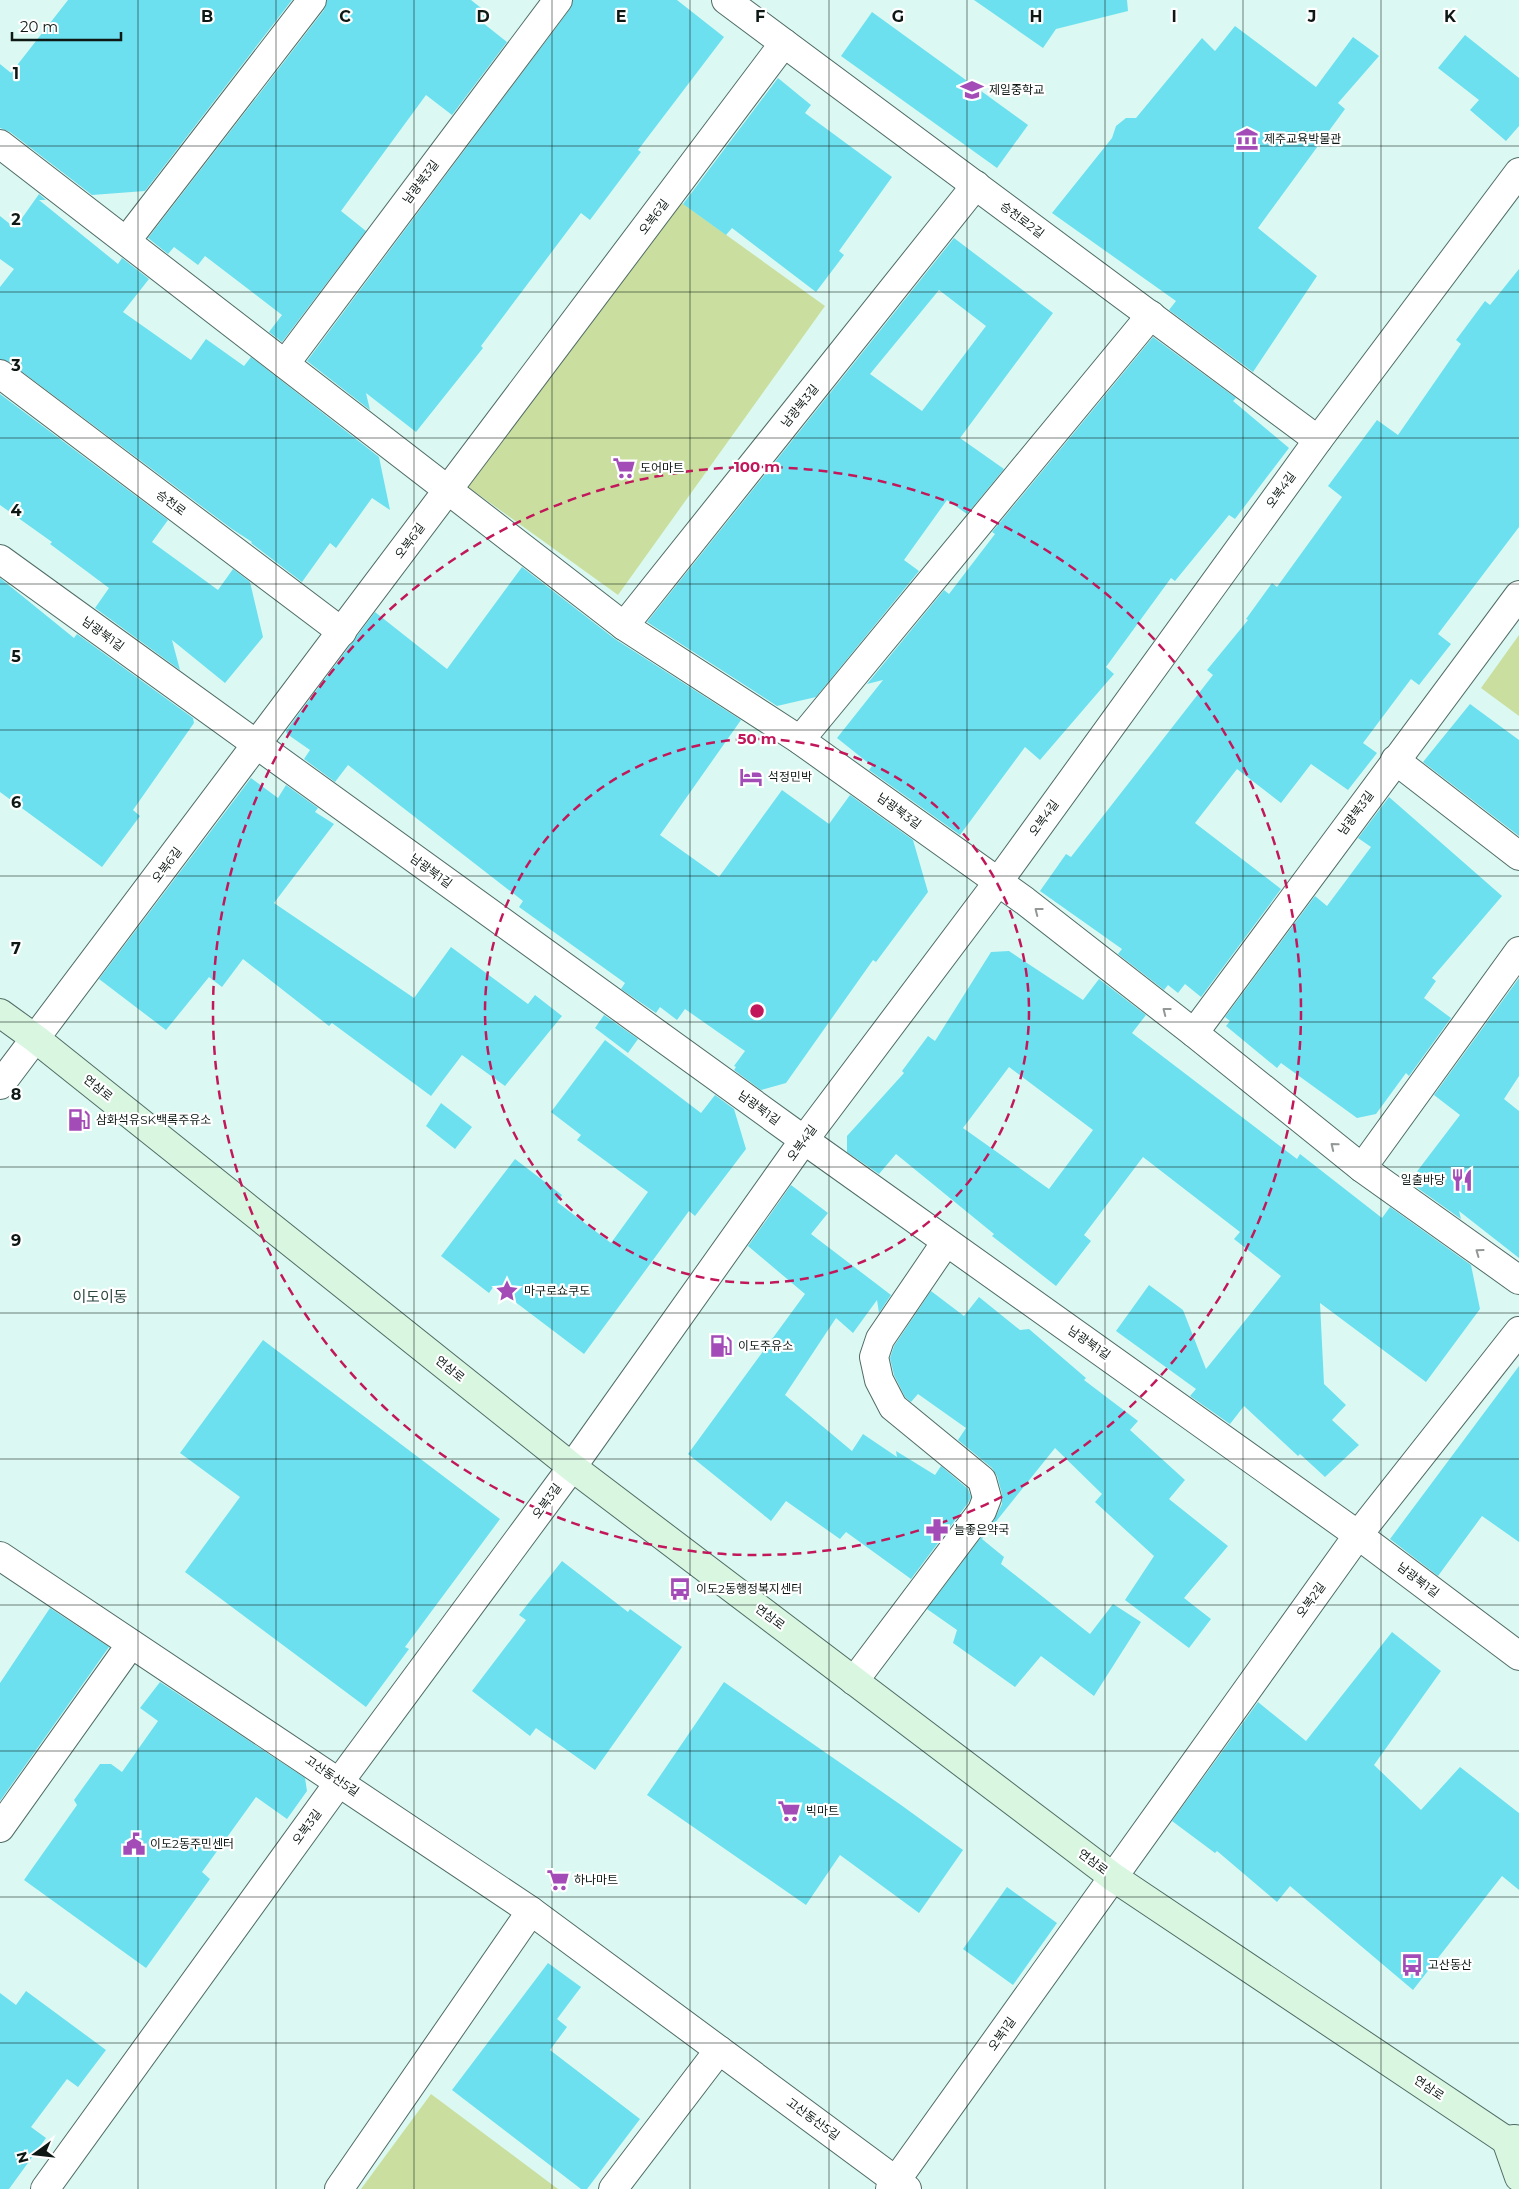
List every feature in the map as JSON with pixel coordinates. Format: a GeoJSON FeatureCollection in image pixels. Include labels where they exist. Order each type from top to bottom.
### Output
{"type":"FeatureCollection","features":[{"type":"Feature","properties":{"kind":"main road","name":"연삼로"},"geometry":{"type":"LineString","coordinates":[[0,1013],[36,1039],[572,1467],[1113,1877],[1515,2143]]}},
{"type":"Feature","properties":{"kind":"main road"},"geometry":{"type":"LineString","coordinates":[[1515,2143],[1519,2177]]}},
{"type":"Feature","properties":{"kind":"street"},"geometry":{"type":"LineString","coordinates":[[126,240],[312,0]]}},
{"type":"Feature","properties":{"kind":"street","name":"남광북3길"},"geometry":{"type":"LineString","coordinates":[[284,364],[558,0]]}},
{"type":"Feature","properties":{"kind":"street","name":"승천로2길"},"geometry":{"type":"LineString","coordinates":[[726,0],[1318,440]]}},
{"type":"Feature","properties":{"kind":"street","name":"오복6길"},"geometry":{"type":"LineString","coordinates":[[0,1085],[784,43]]}},
{"type":"Feature","properties":{"kind":"street","name":"남광북3길"},"geometry":{"type":"LineString","coordinates":[[0,144],[624,626],[800,740],[998,882],[1194,1033],[1362,1168],[1519,1280]]}},
{"type":"Feature","properties":{"kind":"street","name":"오복4길"},"geometry":{"type":"LineString","coordinates":[[572,1467],[804,1140],[998,882],[1318,440],[1516,182]]}},
{"type":"Feature","properties":{"kind":"street","name":"남광북3길"},"geometry":{"type":"LineString","coordinates":[[624,626],[976,185]]}},
{"type":"Feature","properties":{"kind":"street"},"geometry":{"type":"LineString","coordinates":[[800,740],[1151,315]]}},
{"type":"Feature","properties":{"kind":"street","name":"승천로"},"geometry":{"type":"LineString","coordinates":[[0,374],[342,632]]}},
{"type":"Feature","properties":{"kind":"street","name":"남광북1길"},"geometry":{"type":"LineString","coordinates":[[0,560],[946,1242],[1358,1535],[1519,1656]]}},
{"type":"Feature","properties":{"kind":"street","name":"남광북3길"},"geometry":{"type":"LineString","coordinates":[[1194,1033],[1519,595]]}},
{"type":"Feature","properties":{"kind":"street"},"geometry":{"type":"LineString","coordinates":[[1395,760],[1519,856]]}},
{"type":"Feature","properties":{"kind":"street"},"geometry":{"type":"LineString","coordinates":[[1362,1168],[1519,951]]}},
{"type":"Feature","properties":{"kind":"street"},"geometry":{"type":"LineString","coordinates":[[854,1681],[982,1511],[987,1498],[982,1480],[893,1408],[878,1380],[874,1358],[880,1339],[946,1242]]}},
{"type":"Feature","properties":{"kind":"street","name":"오복2길"},"geometry":{"type":"LineString","coordinates":[[1113,1877],[1358,1535],[1519,1331]]}},
{"type":"Feature","properties":{"kind":"street","name":"오복3길"},"geometry":{"type":"LineString","coordinates":[[45,2189],[340,1781],[572,1467]]}},
{"type":"Feature","properties":{"kind":"street","name":"고산동산5길"},"geometry":{"type":"LineString","coordinates":[[0,1556],[340,1781],[531,1911],[898,2186]]}},
{"type":"Feature","properties":{"kind":"street"},"geometry":{"type":"LineString","coordinates":[[0,1828],[131,1644]]}},
{"type":"Feature","properties":{"kind":"street","name":"오복1길"},"geometry":{"type":"LineString","coordinates":[[898,2186],[1113,1877]]}},
{"type":"Feature","properties":{"kind":"street"},"geometry":{"type":"LineString","coordinates":[[339,2189],[531,1911]]}},
{"type":"Feature","properties":{"kind":"street"},"geometry":{"type":"LineString","coordinates":[[613,2189],[719,2050]]}},
{"type":"Feature","properties":{"kind":"green space"},"geometry":{"type":"Polygon","coordinates":[[[675,198],[825,306],[618,595],[468,487],[675,198]]]}},
{"type":"Feature","properties":{"kind":"green space"},"geometry":{"type":"Polygon","coordinates":[[[1519,635],[1519,716],[1481,688],[1519,635]]]}},
{"type":"Feature","properties":{"kind":"green space"},"geometry":{"type":"Polygon","coordinates":[[[431,2094],[558,2189],[361,2189],[431,2094]]]}},
{"type":"Feature","properties":{"kind":"building"},"geometry":{"type":"Polygon","coordinates":[[[68,0],[292,0],[145,191],[92,195],[10,132],[0,128],[0,64],[11,73],[68,0]]]}},
{"type":"Feature","properties":{"kind":"building"},"geometry":{"type":"Polygon","coordinates":[[[327,0],[471,0],[490,15],[483,23],[507,42],[452,115],[426,95],[341,211],[366,231],[282,342],[269,332],[282,315],[205,256],[198,265],[174,247],[168,254],[148,238],[324,10],[327,0]]]}},
{"type":"Feature","properties":{"kind":"building"},"geometry":{"type":"Polygon","coordinates":[[[573,0],[677,0],[724,37],[638,150],[641,152],[590,220],[581,213],[481,346],[483,348],[416,432],[366,393],[370,410],[307,361],[570,9],[573,0]]]}},
{"type":"Feature","properties":{"kind":"building"},"geometry":{"type":"Polygon","coordinates":[[[974,0],[1127,0],[1128,11],[1056,29],[1043,48],[974,0]]]}},
{"type":"Feature","properties":{"kind":"building"},"geometry":{"type":"Polygon","coordinates":[[[872,12],[1028,125],[997,168],[841,56],[872,12]]]}},
{"type":"Feature","properties":{"kind":"building"},"geometry":{"type":"Polygon","coordinates":[[[1235,26],[1316,87],[1353,37],[1379,56],[1338,103],[1345,109],[1258,228],[1317,276],[1253,372],[1169,310],[1176,301],[1052,213],[1112,138],[1116,126],[1126,118],[1136,118],[1202,38],[1215,51],[1235,26]]]}},
{"type":"Feature","properties":{"kind":"building"},"geometry":{"type":"Polygon","coordinates":[[[1465,35],[1519,78],[1519,126],[1506,141],[1470,110],[1479,100],[1438,68],[1465,35]]]}},
{"type":"Feature","properties":{"kind":"building"},"geometry":{"type":"Polygon","coordinates":[[[778,78],[811,105],[805,113],[892,177],[839,251],[844,255],[816,292],[732,228],[726,235],[683,204],[778,78]]]}},
{"type":"Feature","properties":{"kind":"building"},"geometry":{"type":"Polygon","coordinates":[[[39,194],[46,200],[39,200],[118,264],[122,258],[149,279],[123,312],[191,360],[206,339],[244,366],[251,357],[379,457],[390,510],[372,498],[336,548],[330,543],[302,582],[252,542],[9,362],[0,359],[0,287],[14,269],[0,259],[0,216],[15,228],[39,194]]]}},
{"type":"Feature","properties":{"kind":"building"},"geometry":{"type":"Polygon","coordinates":[[[954,238],[1053,313],[960,438],[1004,469],[967,514],[947,500],[904,560],[919,571],[816,697],[777,706],[647,622],[954,238]],[[939,290],[870,374],[922,411],[986,326],[939,290]]]}},
{"type":"Feature","properties":{"kind":"building"},"geometry":{"type":"Polygon","coordinates":[[[1519,269],[1519,527],[1438,634],[1451,644],[1419,685],[1411,679],[1363,743],[1377,753],[1348,790],[1311,764],[1281,803],[1237,769],[1195,823],[1281,889],[1201,997],[1185,984],[1178,993],[1168,985],[1164,990],[1118,954],[1122,949],[1040,891],[1066,854],[1071,857],[1213,675],[1207,670],[1248,620],[1246,619],[1272,583],[1277,587],[1342,497],[1328,486],[1377,420],[1398,435],[1461,344],[1456,340],[1485,301],[1490,305],[1519,269]]]}},
{"type":"Feature","properties":{"kind":"building"},"geometry":{"type":"Polygon","coordinates":[[[1153,337],[1236,398],[1233,401],[1289,448],[1235,519],[1229,515],[1175,581],[1171,578],[1106,667],[1114,674],[1040,760],[1025,747],[960,835],[869,770],[872,766],[837,738],[883,680],[867,684],[944,590],[949,594],[995,534],[992,532],[1153,337]]]}},
{"type":"Feature","properties":{"kind":"building"},"geometry":{"type":"Polygon","coordinates":[[[0,394],[168,520],[152,542],[218,590],[233,569],[250,582],[263,637],[225,683],[172,640],[180,670],[95,608],[109,588],[50,544],[52,542],[0,505],[0,394]]]}},
{"type":"Feature","properties":{"kind":"building"},"geometry":{"type":"Polygon","coordinates":[[[522,567],[615,639],[741,720],[660,835],[719,877],[782,790],[829,824],[850,795],[913,840],[928,892],[876,962],[873,960],[786,1083],[761,1090],[734,1070],[736,1067],[734,1066],[745,1051],[685,1009],[677,1020],[660,1007],[656,1013],[621,989],[625,983],[519,907],[523,901],[348,765],[335,782],[304,759],[310,750],[287,734],[286,731],[375,612],[447,669],[522,567]]]}},
{"type":"Feature","properties":{"kind":"building"},"geometry":{"type":"Polygon","coordinates":[[[0,578],[74,638],[77,634],[193,718],[194,723],[133,810],[140,816],[102,867],[0,792],[0,578]]]}},
{"type":"Feature","properties":{"kind":"building"},"geometry":{"type":"Polygon","coordinates":[[[1470,704],[1519,740],[1519,836],[1423,762],[1470,704]]]}},
{"type":"Feature","properties":{"kind":"building"},"geometry":{"type":"Polygon","coordinates":[[[251,778],[278,798],[286,785],[318,808],[315,812],[334,824],[274,903],[414,998],[451,947],[528,1004],[535,995],[562,1016],[505,1086],[462,1055],[431,1096],[332,1023],[329,1026],[243,959],[222,987],[209,977],[166,1030],[99,979],[251,778]]]}},
{"type":"Feature","properties":{"kind":"building"},"geometry":{"type":"Polygon","coordinates":[[[1389,797],[1502,896],[1432,978],[1436,981],[1424,998],[1451,1018],[1409,1076],[1406,1073],[1376,1114],[1357,1118],[1281,1063],[1277,1068],[1226,1026],[1230,1021],[1225,1017],[1315,896],[1327,906],[1371,847],[1358,838],[1389,797]]]}},
{"type":"Feature","properties":{"kind":"building"},"geometry":{"type":"Polygon","coordinates":[[[1009,951],[1083,1000],[1099,979],[1146,1015],[1132,1033],[1297,1159],[1300,1154],[1382,1218],[1390,1207],[1471,1265],[1480,1309],[1426,1382],[1320,1303],[1324,1384],[1346,1405],[1332,1420],[1359,1445],[1325,1477],[1300,1454],[1298,1456],[1244,1406],[1230,1424],[1190,1396],[1196,1389],[1116,1331],[1149,1285],[1183,1310],[1206,1369],[1281,1276],[1234,1239],[1240,1232],[1143,1157],[1084,1235],[1091,1241],[1056,1286],[992,1236],[994,1234],[896,1154],[879,1174],[847,1152],[847,1136],[904,1073],[902,1071],[928,1036],[935,1041],[991,952],[1009,951]],[[1009,1067],[963,1128],[1049,1189],[1093,1130],[1009,1067]]]}},
{"type":"Feature","properties":{"kind":"building"},"geometry":{"type":"Polygon","coordinates":[[[1519,978],[1519,1076],[1504,1099],[1519,1111],[1519,1258],[1459,1211],[1461,1219],[1409,1182],[1460,1115],[1434,1095],[1519,978]]]}},
{"type":"Feature","properties":{"kind":"building"},"geometry":{"type":"Polygon","coordinates":[[[604,1015],[638,1039],[628,1053],[595,1028],[604,1015]]]}},
{"type":"Feature","properties":{"kind":"building"},"geometry":{"type":"Polygon","coordinates":[[[605,1040],[701,1113],[715,1095],[734,1109],[746,1149],[695,1216],[689,1211],[584,1354],[494,1286],[489,1293],[441,1256],[515,1159],[562,1195],[557,1202],[611,1243],[648,1192],[577,1140],[581,1135],[551,1112],[605,1040]]]}},
{"type":"Feature","properties":{"kind":"building"},"geometry":{"type":"Polygon","coordinates":[[[441,1103],[472,1127],[455,1149],[426,1126],[441,1103]]]}},
{"type":"Feature","properties":{"kind":"building"},"geometry":{"type":"Polygon","coordinates":[[[791,1185],[828,1213],[811,1234],[891,1295],[879,1313],[877,1300],[853,1333],[836,1318],[785,1395],[852,1451],[863,1434],[897,1457],[896,1451],[935,1475],[941,1466],[968,1489],[971,1497],[911,1579],[846,1532],[840,1539],[786,1501],[771,1521],[688,1454],[805,1294],[748,1246],[791,1185]]]}},
{"type":"Feature","properties":{"kind":"building"},"geometry":{"type":"Polygon","coordinates":[[[931,1291],[964,1316],[979,1297],[1020,1330],[1029,1329],[1086,1378],[1084,1380],[1138,1421],[1130,1430],[1185,1480],[1169,1499],[1228,1546],[1184,1598],[1211,1619],[1189,1648],[1125,1600],[1154,1556],[1095,1502],[1102,1494],[1055,1448],[982,1539],[1004,1557],[1001,1564],[1090,1634],[1113,1604],[1141,1622],[1094,1696],[1041,1656],[1015,1687],[953,1643],[957,1630],[927,1609],[994,1520],[1002,1504],[1002,1494],[997,1476],[992,1468],[958,1440],[966,1428],[918,1394],[911,1402],[905,1397],[894,1375],[890,1358],[894,1346],[931,1291]]]}},
{"type":"Feature","properties":{"kind":"building"},"geometry":{"type":"Polygon","coordinates":[[[263,1340],[500,1519],[405,1647],[409,1649],[366,1707],[185,1572],[240,1497],[180,1453],[263,1340]]]}},
{"type":"Feature","properties":{"kind":"building"},"geometry":{"type":"Polygon","coordinates":[[[1519,1366],[1519,1542],[1482,1516],[1438,1576],[1390,1539],[1519,1366]]]}},
{"type":"Feature","properties":{"kind":"building"},"geometry":{"type":"Polygon","coordinates":[[[562,1561],[628,1612],[630,1609],[682,1647],[595,1770],[536,1728],[530,1736],[472,1691],[526,1620],[519,1615],[562,1561]]]}},
{"type":"Feature","properties":{"kind":"building"},"geometry":{"type":"Polygon","coordinates":[[[50,1608],[109,1647],[0,1801],[0,1683],[50,1608]]]}},
{"type":"Feature","properties":{"kind":"building"},"geometry":{"type":"Polygon","coordinates":[[[1392,1632],[1441,1671],[1374,1765],[1421,1810],[1460,1767],[1519,1813],[1519,1890],[1502,1876],[1413,1990],[1290,1886],[1277,1902],[1217,1851],[1215,1853],[1172,1821],[1258,1702],[1306,1741],[1392,1632]]]}},
{"type":"Feature","properties":{"kind":"building"},"geometry":{"type":"Polygon","coordinates":[[[160,1682],[305,1778],[307,1791],[287,1819],[256,1797],[202,1872],[210,1879],[146,1968],[24,1880],[77,1805],[74,1800],[100,1764],[111,1764],[122,1772],[158,1721],[140,1708],[160,1682]]]}},
{"type":"Feature","properties":{"kind":"building"},"geometry":{"type":"Polygon","coordinates":[[[724,1682],[963,1850],[919,1913],[840,1855],[806,1905],[647,1795],[724,1682]]]}},
{"type":"Feature","properties":{"kind":"building"},"geometry":{"type":"Polygon","coordinates":[[[1007,1887],[1057,1923],[1013,1985],[963,1949],[1007,1887]]]}},
{"type":"Feature","properties":{"kind":"building"},"geometry":{"type":"Polygon","coordinates":[[[548,1963],[581,1987],[557,2019],[567,2027],[550,2050],[640,2119],[587,2189],[581,2189],[452,2090],[548,1963]]]}},
{"type":"Feature","properties":{"kind":"building"},"geometry":{"type":"Polygon","coordinates":[[[26,1991],[106,2050],[78,2087],[67,2079],[31,2127],[46,2138],[9,2189],[0,2189],[0,1993],[16,2005],[26,1991]]]}},
{"type":"Feature","properties":{"kind":"place","name":"제일중학교"},"geometry":{"type":"Point","coordinates":[972,90]}},
{"type":"Feature","properties":{"kind":"place","name":"제주교육박물관"},"geometry":{"type":"Point","coordinates":[1247,139]}},
{"type":"Feature","properties":{"kind":"place","name":"도어마트"},"geometry":{"type":"Point","coordinates":[624,468]}},
{"type":"Feature","properties":{"kind":"place","name":"석정민박"},"geometry":{"type":"Point","coordinates":[751,777]}},
{"type":"Feature","properties":{"kind":"place","name":"삼화석유SK백록주유소"},"geometry":{"type":"Point","coordinates":[79,1120]}},
{"type":"Feature","properties":{"kind":"place","name":"일출바당"},"geometry":{"type":"Point","coordinates":[1462,1180]}},
{"type":"Feature","properties":{"kind":"place","name":"마구로쇼쿠도"},"geometry":{"type":"Point","coordinates":[507,1291]}},
{"type":"Feature","properties":{"kind":"place","name":"이도주유소"},"geometry":{"type":"Point","coordinates":[721,1346]}},
{"type":"Feature","properties":{"kind":"place","name":"늘좋은약국"},"geometry":{"type":"Point","coordinates":[937,1530]}},
{"type":"Feature","properties":{"kind":"place","name":"이도2동행정복지센터"},"geometry":{"type":"Point","coordinates":[680,1589]}},
{"type":"Feature","properties":{"kind":"place","name":"빅마트"},"geometry":{"type":"Point","coordinates":[789,1811]}},
{"type":"Feature","properties":{"kind":"place","name":"이도2동주민센터"},"geometry":{"type":"Point","coordinates":[134,1844]}},
{"type":"Feature","properties":{"kind":"place","name":"하나마트"},"geometry":{"type":"Point","coordinates":[558,1880]}},
{"type":"Feature","properties":{"kind":"place","name":"고산동산"},"geometry":{"type":"Point","coordinates":[1412,1965]}},
{"type":"Feature","properties":{"kind":"district","name":"이도이동"},"geometry":{"type":"Point","coordinates":[100,1297]}}]}
